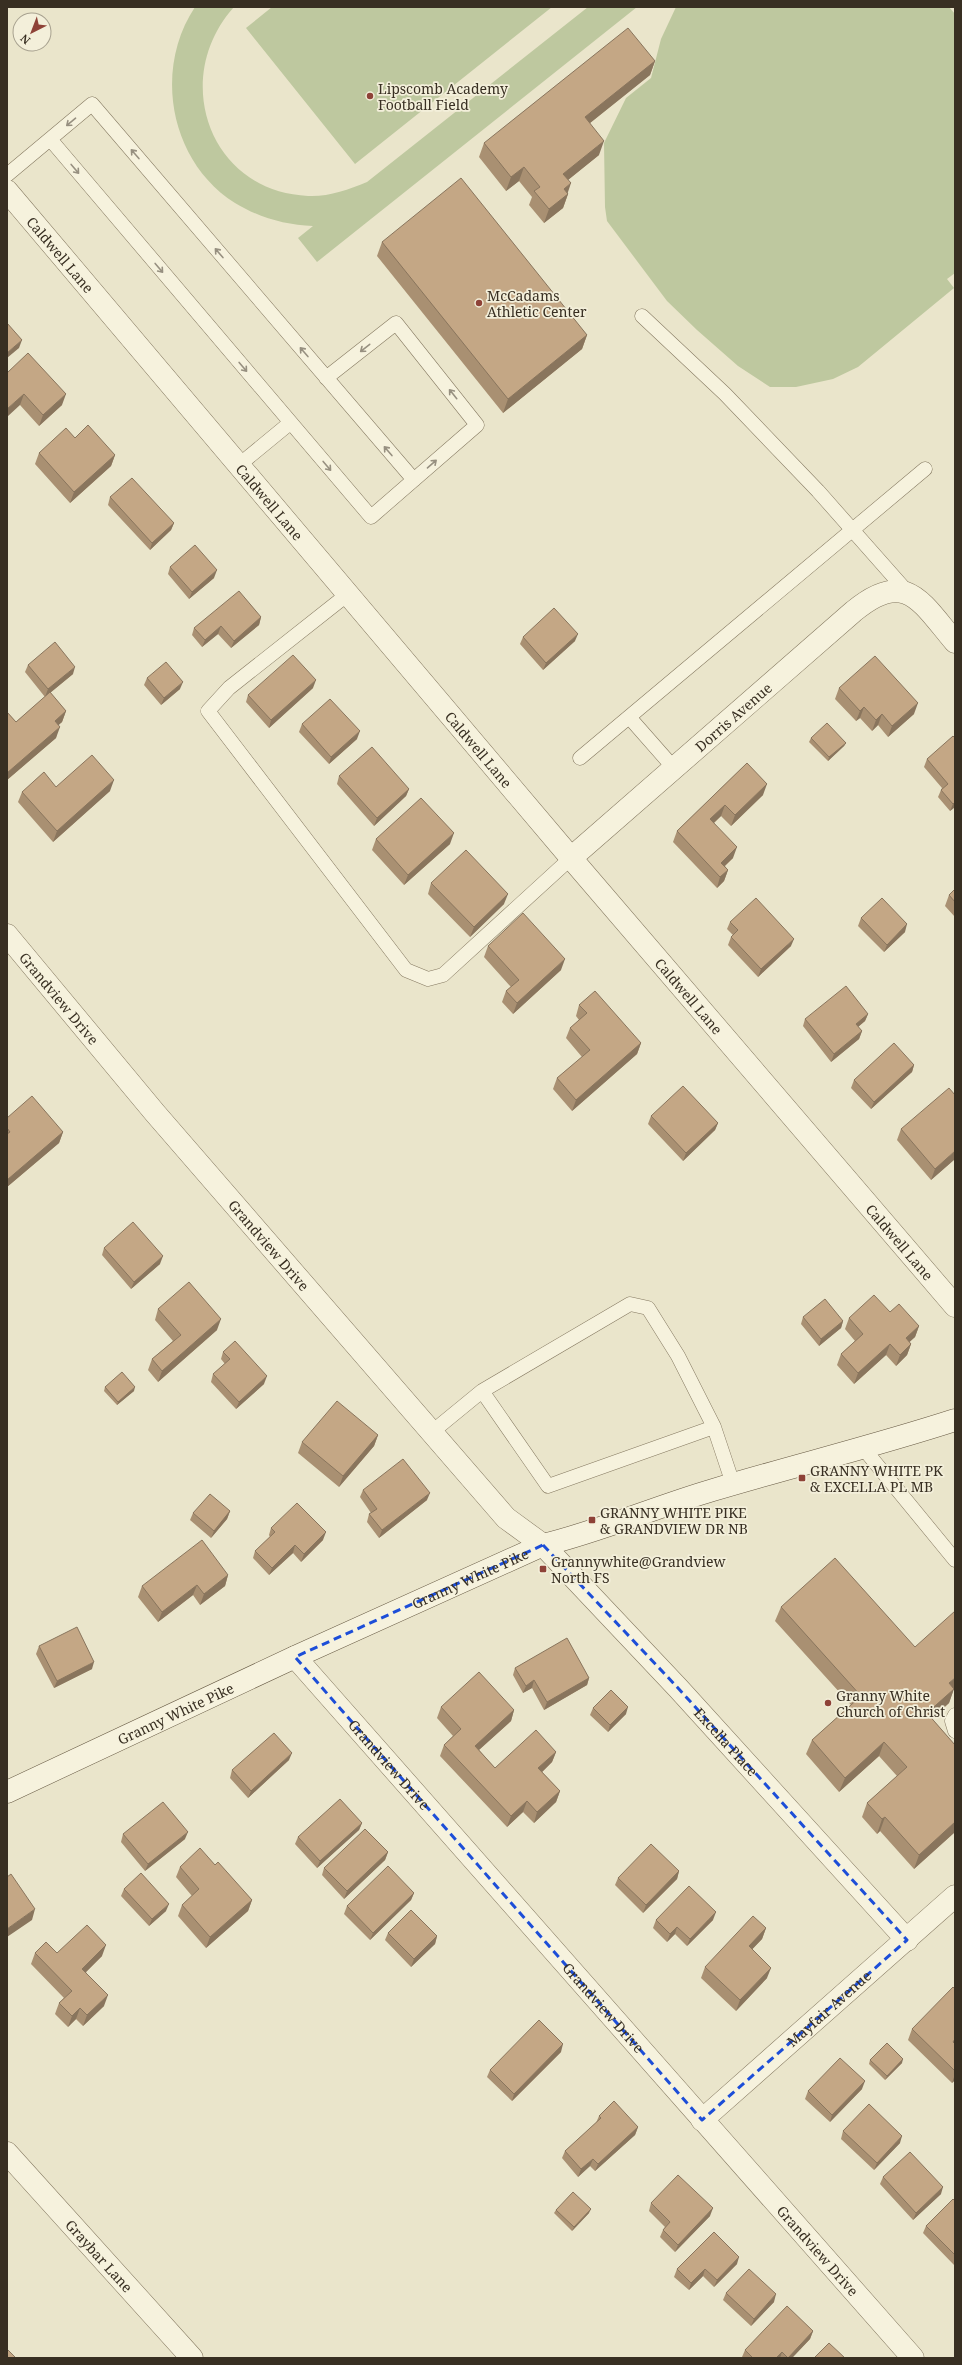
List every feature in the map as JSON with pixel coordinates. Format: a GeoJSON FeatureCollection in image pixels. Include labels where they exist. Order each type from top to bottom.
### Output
{"type":"FeatureCollection","features":[{"type":"Feature","properties":{"kind":"street","name":"Caldwell Lane"},"geometry":{"type":"LineString","coordinates":[[7,191],[571,858],[955,1306]]}},
{"type":"Feature","properties":{"kind":"street"},"geometry":{"type":"LineString","coordinates":[[905,592],[931,614],[955,642]]}},
{"type":"Feature","properties":{"kind":"street","name":"Dorris Avenue"},"geometry":{"type":"LineString","coordinates":[[571,858],[673,767],[864,603],[881,593],[905,592]]}},
{"type":"Feature","properties":{"kind":"street","name":"Grandview Drive"},"geometry":{"type":"LineString","coordinates":[[7,935],[155,1113],[506,1518],[543,1545]]}},
{"type":"Feature","properties":{"kind":"street","name":"Granny White Pike"},"geometry":{"type":"LineString","coordinates":[[7,1792],[295,1657],[543,1545],[585,1535],[733,1484],[864,1449],[955,1420]]}},
{"type":"Feature","properties":{"kind":"street","name":"Excella Place"},"geometry":{"type":"LineString","coordinates":[[543,1545],[678,1688],[907,1940]]}},
{"type":"Feature","properties":{"kind":"street","name":"Grandview Drive"},"geometry":{"type":"LineString","coordinates":[[295,1657],[913,2358]]}},
{"type":"Feature","properties":{"kind":"street","name":"Mayfair Avenue"},"geometry":{"type":"LineString","coordinates":[[702,2120],[955,1896]]}},
{"type":"Feature","properties":{"kind":"street","name":"Graybar Lane"},"geometry":{"type":"LineString","coordinates":[[7,2153],[192,2358]]}},
{"type":"Feature","properties":{"kind":"lane"},"geometry":{"type":"LineString","coordinates":[[7,175],[92,104],[414,480]]}},
{"type":"Feature","properties":{"kind":"lane"},"geometry":{"type":"LineString","coordinates":[[50,139],[371,517],[477,425],[396,324],[326,378]]}},
{"type":"Feature","properties":{"kind":"lane"},"geometry":{"type":"LineString","coordinates":[[642,316],[725,394],[853,530],[905,592]]}},
{"type":"Feature","properties":{"kind":"lane"},"geometry":{"type":"LineString","coordinates":[[239,465],[290,423]]}},
{"type":"Feature","properties":{"kind":"lane"},"geometry":{"type":"LineString","coordinates":[[580,758],[925,469]]}},
{"type":"Feature","properties":{"kind":"lane"},"geometry":{"type":"LineString","coordinates":[[348,594],[229,688],[208,711],[406,970],[428,979],[443,975],[571,858]]}},
{"type":"Feature","properties":{"kind":"lane"},"geometry":{"type":"LineString","coordinates":[[630,717],[673,767]]}},
{"type":"Feature","properties":{"kind":"lane"},"geometry":{"type":"LineString","coordinates":[[432,1432],[482,1391],[630,1304],[648,1308],[678,1356],[714,1427],[733,1484]]}},
{"type":"Feature","properties":{"kind":"lane"},"geometry":{"type":"LineString","coordinates":[[482,1391],[548,1486],[714,1427]]}},
{"type":"Feature","properties":{"kind":"lane"},"geometry":{"type":"LineString","coordinates":[[864,1449],[955,1560]]}},
{"type":"Feature","properties":{"kind":"lane"},"geometry":{"type":"LineString","coordinates":[[955,1715],[952,1720],[955,1731]]}},
{"type":"Feature","properties":{"kind":"highlighted area"},"geometry":{"type":"Polygon","coordinates":[[[543,1545],[678,1688],[907,1940],[702,2120],[295,1657],[543,1545]]]}},
{"type":"Feature","properties":{"kind":"green space"},"geometry":{"type":"Polygon","coordinates":[[[195,7],[234,7],[215,35],[205,66],[203,97],[210,127],[224,153],[246,175],[274,190],[315,196],[353,188],[367,182],[588,7],[637,7],[317,262],[298,238],[313,226],[273,220],[254,213],[235,203],[213,185],[195,164],[183,140],[175,113],[172,86],[174,58],[182,32],[195,7]]]}},
{"type":"Feature","properties":{"kind":"green space","name":"Lipscomb Academy Football Field"},"geometry":{"type":"Polygon","coordinates":[[[272,7],[552,7],[355,164],[246,28],[272,7]]]}},
{"type":"Feature","properties":{"kind":"green space"},"geometry":{"type":"Polygon","coordinates":[[[676,7],[949,7],[955,14],[955,273],[947,279],[954,288],[858,367],[833,379],[796,387],[770,387],[738,366],[667,301],[607,221],[605,207],[604,143],[626,98],[651,78],[661,39],[676,7]]]}},
{"type":"Feature","properties":{"kind":"building"},"geometry":{"type":"Polygon","coordinates":[[[628,28],[655,61],[585,117],[604,141],[563,174],[571,183],[564,189],[568,194],[549,209],[534,191],[540,187],[524,167],[511,177],[484,143],[628,28]]]}},
{"type":"Feature","properties":{"kind":"building","name":"McCadams Athletic Center"},"geometry":{"type":"Polygon","coordinates":[[[461,178],[587,335],[508,399],[382,242],[461,178]]]}},
{"type":"Feature","properties":{"kind":"building"},"geometry":{"type":"Polygon","coordinates":[[[7,323],[22,340],[7,353],[7,323]]]}},
{"type":"Feature","properties":{"kind":"building"},"geometry":{"type":"Polygon","coordinates":[[[28,353],[66,394],[43,415],[24,394],[7,409],[7,373],[28,353]]]}},
{"type":"Feature","properties":{"kind":"building"},"geometry":{"type":"Polygon","coordinates":[[[88,425],[115,455],[74,492],[39,453],[66,428],[75,438],[88,425]]]}},
{"type":"Feature","properties":{"kind":"building"},"geometry":{"type":"Polygon","coordinates":[[[132,478],[174,523],[152,543],[110,497],[132,478]]]}},
{"type":"Feature","properties":{"kind":"building"},"geometry":{"type":"Polygon","coordinates":[[[195,545],[217,570],[192,592],[170,567],[195,545]]]}},
{"type":"Feature","properties":{"kind":"building"},"geometry":{"type":"Polygon","coordinates":[[[239,591],[261,617],[234,641],[221,626],[205,640],[194,628],[239,591]]]}},
{"type":"Feature","properties":{"kind":"building"},"geometry":{"type":"Polygon","coordinates":[[[554,608],[578,634],[546,663],[523,637],[554,608]]]}},
{"type":"Feature","properties":{"kind":"building"},"geometry":{"type":"Polygon","coordinates":[[[55,642],[75,667],[48,689],[28,665],[55,642]]]}},
{"type":"Feature","properties":{"kind":"building"},"geometry":{"type":"Polygon","coordinates":[[[293,655],[316,680],[271,720],[248,695],[293,655]]]}},
{"type":"Feature","properties":{"kind":"building"},"geometry":{"type":"Polygon","coordinates":[[[875,656],[918,703],[892,726],[882,714],[876,720],[864,707],[860,711],[839,688],[875,656]]]}},
{"type":"Feature","properties":{"kind":"building"},"geometry":{"type":"Polygon","coordinates":[[[166,662],[183,682],[164,698],[147,678],[166,662]]]}},
{"type":"Feature","properties":{"kind":"building"},"geometry":{"type":"Polygon","coordinates":[[[50,692],[66,711],[55,721],[60,727],[7,773],[7,712],[16,722],[50,692]]]}},
{"type":"Feature","properties":{"kind":"building"},"geometry":{"type":"Polygon","coordinates":[[[330,699],[360,731],[331,757],[302,724],[330,699]]]}},
{"type":"Feature","properties":{"kind":"building"},"geometry":{"type":"Polygon","coordinates":[[[827,723],[846,743],[829,757],[811,738],[827,723]]]}},
{"type":"Feature","properties":{"kind":"building"},"geometry":{"type":"Polygon","coordinates":[[[953,736],[955,738],[955,802],[953,804],[941,790],[948,784],[927,759],[953,736]]]}},
{"type":"Feature","properties":{"kind":"building"},"geometry":{"type":"Polygon","coordinates":[[[372,747],[409,789],[377,818],[339,776],[372,747]]]}},
{"type":"Feature","properties":{"kind":"building"},"geometry":{"type":"Polygon","coordinates":[[[92,755],[114,780],[57,831],[22,792],[44,772],[56,787],[92,755]]]}},
{"type":"Feature","properties":{"kind":"building"},"geometry":{"type":"Polygon","coordinates":[[[747,763],[767,784],[735,815],[725,805],[710,819],[737,847],[721,863],[728,870],[720,877],[677,831],[747,763]]]}},
{"type":"Feature","properties":{"kind":"building"},"geometry":{"type":"Polygon","coordinates":[[[421,798],[454,833],[408,875],[376,839],[421,798]]]}},
{"type":"Feature","properties":{"kind":"building"},"geometry":{"type":"Polygon","coordinates":[[[466,850],[508,894],[474,927],[431,883],[466,850]]]}},
{"type":"Feature","properties":{"kind":"building"},"geometry":{"type":"Polygon","coordinates":[[[955,889],[955,902],[949,895],[955,889]]]}},
{"type":"Feature","properties":{"kind":"building"},"geometry":{"type":"Polygon","coordinates":[[[756,898],[794,939],[761,969],[731,937],[738,930],[730,922],[756,898]]]}},
{"type":"Feature","properties":{"kind":"building"},"geometry":{"type":"Polygon","coordinates":[[[882,898],[907,924],[887,945],[861,918],[882,898]]]}},
{"type":"Feature","properties":{"kind":"building"},"geometry":{"type":"Polygon","coordinates":[[[523,913],[565,959],[517,1003],[506,991],[519,980],[488,946],[523,913]]]}},
{"type":"Feature","properties":{"kind":"building"},"geometry":{"type":"Polygon","coordinates":[[[846,986],[868,1014],[856,1024],[862,1031],[834,1054],[805,1019],[846,986]]]}},
{"type":"Feature","properties":{"kind":"building"},"geometry":{"type":"Polygon","coordinates":[[[595,991],[641,1043],[576,1100],[557,1078],[590,1050],[570,1028],[587,1013],[579,1005],[595,991]]]}},
{"type":"Feature","properties":{"kind":"building"},"geometry":{"type":"Polygon","coordinates":[[[894,1043],[914,1065],[874,1102],[854,1080],[894,1043]]]}},
{"type":"Feature","properties":{"kind":"building"},"geometry":{"type":"Polygon","coordinates":[[[683,1086],[718,1123],[686,1153],[651,1116],[683,1086]]]}},
{"type":"Feature","properties":{"kind":"building"},"geometry":{"type":"Polygon","coordinates":[[[949,1088],[955,1095],[955,1151],[935,1169],[901,1129],[949,1088]]]}},
{"type":"Feature","properties":{"kind":"building"},"geometry":{"type":"Polygon","coordinates":[[[32,1096],[63,1132],[7,1180],[7,1134],[10,1132],[7,1128],[7,1118],[32,1096]]]}},
{"type":"Feature","properties":{"kind":"building"},"geometry":{"type":"Polygon","coordinates":[[[133,1222],[163,1256],[134,1282],[104,1248],[133,1222]]]}},
{"type":"Feature","properties":{"kind":"building"},"geometry":{"type":"Polygon","coordinates":[[[189,1282],[221,1319],[162,1371],[152,1359],[181,1335],[158,1309],[189,1282]]]}},
{"type":"Feature","properties":{"kind":"building"},"geometry":{"type":"Polygon","coordinates":[[[874,1295],[890,1312],[899,1304],[919,1326],[906,1338],[911,1344],[900,1355],[890,1344],[858,1373],[841,1354],[863,1334],[849,1318],[874,1295]]]}},
{"type":"Feature","properties":{"kind":"building"},"geometry":{"type":"Polygon","coordinates":[[[825,1299],[843,1321],[821,1339],[803,1317],[825,1299]]]}},
{"type":"Feature","properties":{"kind":"building"},"geometry":{"type":"Polygon","coordinates":[[[235,1341],[267,1376],[239,1402],[213,1374],[230,1359],[223,1352],[235,1341]]]}},
{"type":"Feature","properties":{"kind":"building"},"geometry":{"type":"Polygon","coordinates":[[[122,1372],[135,1387],[118,1402],[105,1387],[122,1372]]]}},
{"type":"Feature","properties":{"kind":"building"},"geometry":{"type":"Polygon","coordinates":[[[337,1401],[378,1435],[343,1476],[302,1442],[337,1401]]]}},
{"type":"Feature","properties":{"kind":"building"},"geometry":{"type":"Polygon","coordinates":[[[403,1459],[430,1493],[382,1530],[369,1514],[377,1509],[363,1490],[403,1459]]]}},
{"type":"Feature","properties":{"kind":"building"},"geometry":{"type":"Polygon","coordinates":[[[210,1494],[230,1511],[214,1531],[193,1513],[210,1494]]]}},
{"type":"Feature","properties":{"kind":"building"},"geometry":{"type":"Polygon","coordinates":[[[297,1503],[326,1532],[304,1554],[295,1545],[272,1568],[255,1551],[275,1532],[271,1528],[297,1503]]]}},
{"type":"Feature","properties":{"kind":"building"},"geometry":{"type":"Polygon","coordinates":[[[202,1540],[228,1575],[204,1594],[197,1585],[162,1612],[142,1586],[202,1540]]]}},
{"type":"Feature","properties":{"kind":"building"},"geometry":{"type":"Polygon","coordinates":[[[835,1558],[915,1647],[955,1611],[955,1678],[949,1683],[954,1689],[927,1713],[955,1745],[955,1822],[919,1855],[885,1817],[882,1819],[867,1803],[907,1767],[884,1742],[845,1778],[812,1740],[861,1696],[781,1607],[835,1558]]]}},
{"type":"Feature","properties":{"kind":"building"},"geometry":{"type":"Polygon","coordinates":[[[77,1627],[94,1662],[57,1681],[39,1646],[77,1627]]]}},
{"type":"Feature","properties":{"kind":"building"},"geometry":{"type":"Polygon","coordinates":[[[567,1638],[589,1678],[547,1702],[534,1680],[526,1686],[515,1668],[567,1638]]]}},
{"type":"Feature","properties":{"kind":"building"},"geometry":{"type":"Polygon","coordinates":[[[479,1672],[514,1710],[475,1746],[495,1768],[536,1730],[556,1752],[538,1768],[560,1791],[537,1812],[527,1801],[511,1816],[444,1745],[461,1729],[441,1707],[479,1672]]]}},
{"type":"Feature","properties":{"kind":"building"},"geometry":{"type":"Polygon","coordinates":[[[611,1690],[628,1707],[610,1725],[593,1708],[611,1690]]]}},
{"type":"Feature","properties":{"kind":"building"},"geometry":{"type":"Polygon","coordinates":[[[274,1733],[292,1753],[251,1791],[232,1770],[274,1733]]]}},
{"type":"Feature","properties":{"kind":"building"},"geometry":{"type":"Polygon","coordinates":[[[340,1799],[362,1823],[320,1861],[298,1837],[340,1799]]]}},
{"type":"Feature","properties":{"kind":"building"},"geometry":{"type":"Polygon","coordinates":[[[163,1802],[188,1832],[148,1864],[123,1834],[163,1802]]]}},
{"type":"Feature","properties":{"kind":"building"},"geometry":{"type":"Polygon","coordinates":[[[365,1829],[388,1852],[347,1891],[324,1868],[365,1829]]]}},
{"type":"Feature","properties":{"kind":"building"},"geometry":{"type":"Polygon","coordinates":[[[651,1844],[679,1871],[646,1905],[618,1878],[651,1844]]]}},
{"type":"Feature","properties":{"kind":"building"},"geometry":{"type":"Polygon","coordinates":[[[200,1848],[215,1865],[218,1862],[252,1900],[210,1937],[182,1905],[199,1889],[180,1867],[200,1848]]]}},
{"type":"Feature","properties":{"kind":"building"},"geometry":{"type":"Polygon","coordinates":[[[388,1866],[414,1893],[373,1933],[347,1906],[388,1866]]]}},
{"type":"Feature","properties":{"kind":"building"},"geometry":{"type":"Polygon","coordinates":[[[141,1873],[169,1904],[152,1919],[124,1889],[141,1873]]]}},
{"type":"Feature","properties":{"kind":"building"},"geometry":{"type":"Polygon","coordinates":[[[11,1874],[35,1909],[7,1929],[7,1877],[11,1874]]]}},
{"type":"Feature","properties":{"kind":"building"},"geometry":{"type":"Polygon","coordinates":[[[689,1886],[716,1912],[690,1939],[677,1927],[670,1934],[656,1920],[689,1886]]]}},
{"type":"Feature","properties":{"kind":"building"},"geometry":{"type":"Polygon","coordinates":[[[411,1910],[437,1936],[414,1959],[388,1933],[411,1910]]]}},
{"type":"Feature","properties":{"kind":"building"},"geometry":{"type":"Polygon","coordinates":[[[753,1916],[766,1928],[749,1946],[771,1968],[740,2000],[705,1967],[753,1916]]]}},
{"type":"Feature","properties":{"kind":"building"},"geometry":{"type":"Polygon","coordinates":[[[87,1925],[106,1945],[82,1969],[108,1995],[87,2015],[80,2008],[72,2016],[59,2003],[72,1991],[35,1953],[46,1942],[57,1953],[87,1925]]]}},
{"type":"Feature","properties":{"kind":"building"},"geometry":{"type":"Polygon","coordinates":[[[953,1987],[955,1989],[955,2039],[953,2042],[955,2044],[955,2071],[912,2029],[953,1987]]]}},
{"type":"Feature","properties":{"kind":"building"},"geometry":{"type":"Polygon","coordinates":[[[539,2020],[563,2044],[514,2094],[490,2070],[539,2020]]]}},
{"type":"Feature","properties":{"kind":"building"},"geometry":{"type":"Polygon","coordinates":[[[887,2043],[903,2059],[887,2076],[870,2060],[887,2043]]]}},
{"type":"Feature","properties":{"kind":"building"},"geometry":{"type":"Polygon","coordinates":[[[840,2058],[865,2081],[832,2115],[808,2091],[840,2058]]]}},
{"type":"Feature","properties":{"kind":"building"},"geometry":{"type":"Polygon","coordinates":[[[614,2101],[638,2127],[598,2164],[593,2159],[581,2169],[565,2151],[601,2118],[599,2116],[614,2101]]]}},
{"type":"Feature","properties":{"kind":"building"},"geometry":{"type":"Polygon","coordinates":[[[869,2104],[902,2136],[877,2163],[843,2131],[869,2104]]]}},
{"type":"Feature","properties":{"kind":"building"},"geometry":{"type":"Polygon","coordinates":[[[910,2152],[943,2187],[916,2213],[883,2177],[910,2152]]]}},
{"type":"Feature","properties":{"kind":"building"},"geometry":{"type":"Polygon","coordinates":[[[678,2175],[713,2208],[678,2245],[663,2230],[670,2222],[651,2203],[678,2175]]]}},
{"type":"Feature","properties":{"kind":"building"},"geometry":{"type":"Polygon","coordinates":[[[573,2192],[591,2209],[574,2227],[556,2210],[573,2192]]]}},
{"type":"Feature","properties":{"kind":"building"},"geometry":{"type":"Polygon","coordinates":[[[953,2199],[955,2201],[955,2255],[926,2226],[953,2199]]]}},
{"type":"Feature","properties":{"kind":"building"},"geometry":{"type":"Polygon","coordinates":[[[714,2232],[739,2257],[717,2280],[705,2269],[691,2283],[677,2269],[714,2232]]]}},
{"type":"Feature","properties":{"kind":"building"},"geometry":{"type":"Polygon","coordinates":[[[749,2269],[776,2294],[754,2319],[726,2293],[749,2269]]]}},
{"type":"Feature","properties":{"kind":"building"},"geometry":{"type":"Polygon","coordinates":[[[787,2306],[813,2331],[788,2358],[782,2352],[776,2358],[753,2358],[745,2350],[787,2306]]]}},
{"type":"Feature","properties":{"kind":"building"},"geometry":{"type":"Polygon","coordinates":[[[829,2343],[845,2358],[814,2358],[829,2343]]]}},
{"type":"Feature","properties":{"kind":"building"},"geometry":{"type":"Polygon","coordinates":[[[7,2349],[16,2358],[7,2358],[7,2349]]]}},
{"type":"Feature","properties":{"kind":"place","name":"Lipscomb Academy Football Field"},"geometry":{"type":"Point","coordinates":[370,96]}},
{"type":"Feature","properties":{"kind":"place","name":"McCadams Athletic Center"},"geometry":{"type":"Point","coordinates":[479,303]}},
{"type":"Feature","properties":{"kind":"place","name":"GRANNY WHITE PK & EXCELLA PL MB"},"geometry":{"type":"Point","coordinates":[802,1478]}},
{"type":"Feature","properties":{"kind":"place","name":"GRANNY WHITE PIKE & GRANDVIEW DR NB"},"geometry":{"type":"Point","coordinates":[592,1520]}},
{"type":"Feature","properties":{"kind":"place","name":"Grannywhite@Grandview North FS"},"geometry":{"type":"Point","coordinates":[543,1569]}},
{"type":"Feature","properties":{"kind":"place","name":"Granny White Church of Christ"},"geometry":{"type":"Point","coordinates":[828,1703]}}]}
